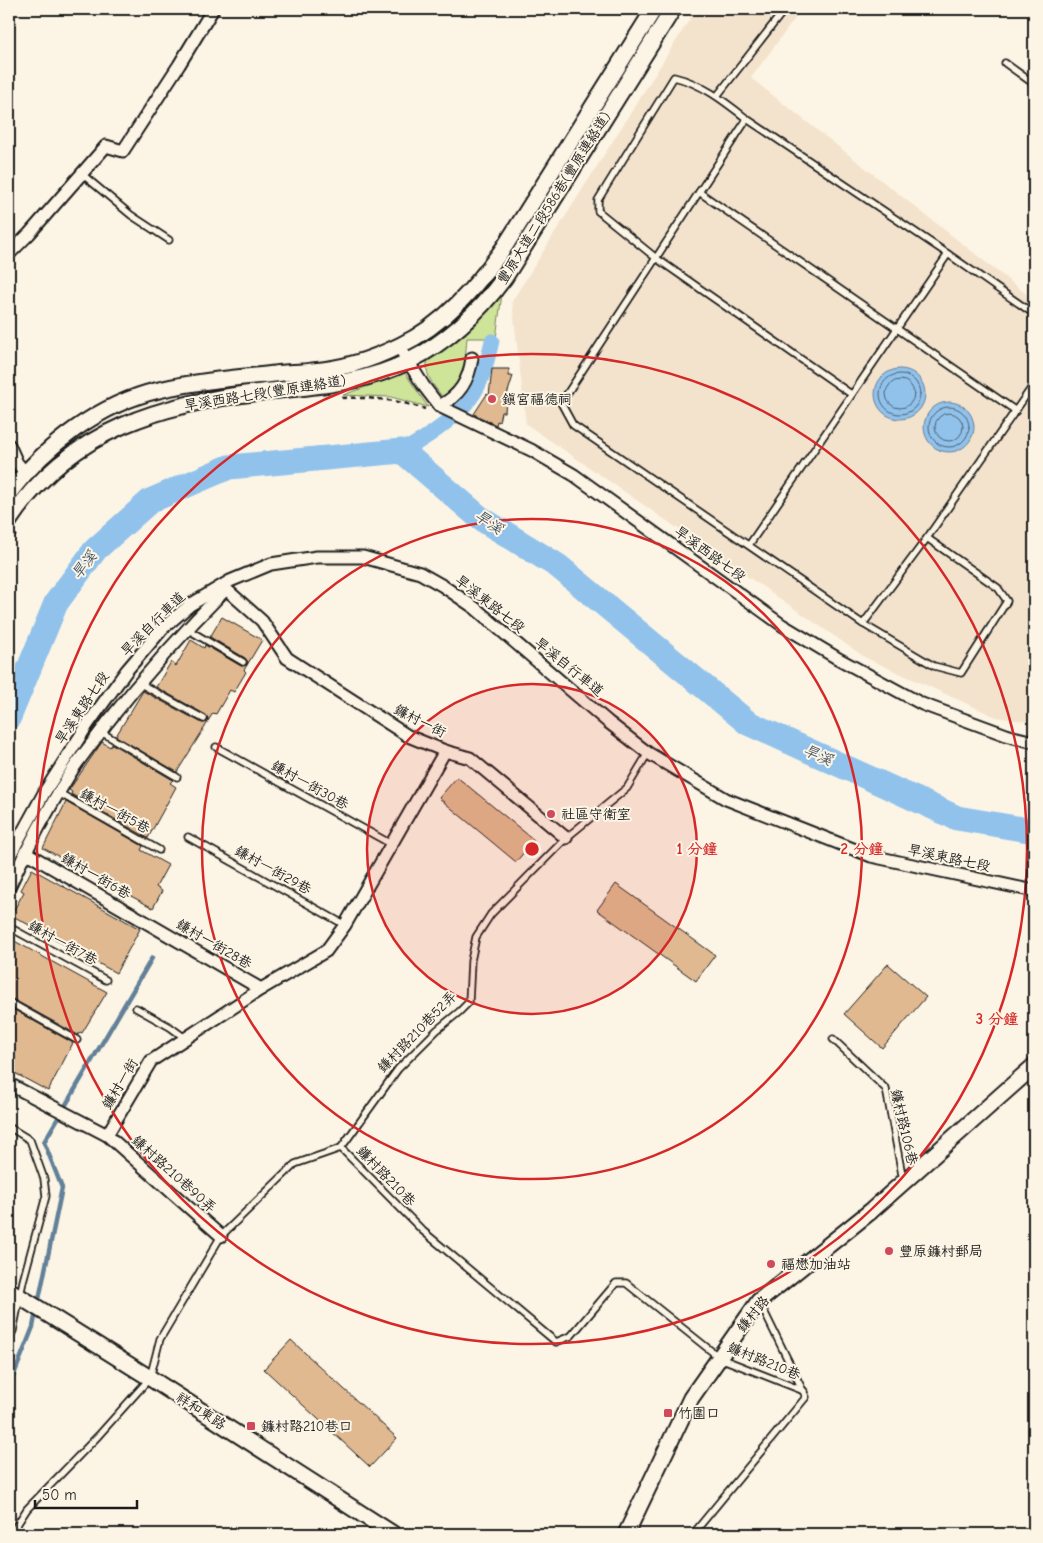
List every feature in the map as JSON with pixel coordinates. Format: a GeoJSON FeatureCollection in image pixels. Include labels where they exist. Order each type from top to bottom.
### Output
{"type":"FeatureCollection","features":[{"type":"Feature","properties":{"kind":"street"},"geometry":{"type":"LineString","coordinates":[[9,254],[29,234],[106,146],[122,151],[213,9]]}},
{"type":"Feature","properties":{"kind":"street","name":"豐原大道二段586巷(豐原連絡道)"},"geometry":{"type":"LineString","coordinates":[[399,347],[444,318],[487,271],[564,153],[654,9]]}},
{"type":"Feature","properties":{"kind":"street","name":"豐原大道二段586巷(豐原連絡道)"},"geometry":{"type":"LineString","coordinates":[[408,362],[447,338],[475,314],[492,295],[518,257],[673,9]]}},
{"type":"Feature","properties":{"kind":"street","name":"旱溪西路七段"},"geometry":{"type":"LineString","coordinates":[[399,347],[408,362],[444,408],[461,418],[531,450],[574,475],[782,625],[837,658],[922,704],[1009,736],[1034,742]]}},
{"type":"Feature","properties":{"kind":"street","name":"旱溪西路七段(豐原連絡道)"},"geometry":{"type":"LineString","coordinates":[[9,493],[25,472],[56,444],[89,421],[125,402],[157,390],[206,381],[335,368],[399,347]]}},
{"type":"Feature","properties":{"kind":"street"},"geometry":{"type":"LineString","coordinates":[[444,408],[462,388],[470,372],[472,358]]}},
{"type":"Feature","properties":{"kind":"street","name":"旱溪西路七段(豐原連絡道)"},"geometry":{"type":"LineString","coordinates":[[14,525],[43,480],[74,453],[94,439],[143,416],[194,402],[222,397],[345,382],[408,362]]}},
{"type":"Feature","properties":{"kind":"street"},"geometry":{"type":"LineString","coordinates":[[9,445],[17,464],[25,472]]}},
{"type":"Feature","properties":{"kind":"street","name":"旱溪東路七段"},"geometry":{"type":"LineString","coordinates":[[9,857],[44,793],[88,724],[127,670],[163,628],[190,605],[230,580],[271,564],[316,556],[363,557],[420,573],[443,586],[475,608],[608,722],[648,753],[726,799],[871,856],[1034,891]]}},
{"type":"Feature","properties":{"kind":"street","name":"鐮村一街"},"geometry":{"type":"LineString","coordinates":[[9,887],[25,852],[70,772],[139,682],[226,589],[262,621],[287,658],[408,736],[444,751],[345,925],[326,951],[260,989],[151,1061],[108,1135]]}},
{"type":"Feature","properties":{"kind":"street"},"geometry":{"type":"LineString","coordinates":[[444,751],[470,758],[566,838]]}},
{"type":"Feature","properties":{"kind":"street","name":"鎌村一街6巷"},"geometry":{"type":"LineString","coordinates":[[25,852],[152,926]]}},
{"type":"Feature","properties":{"kind":"street","name":"鎌村一街28巷"},"geometry":{"type":"LineString","coordinates":[[152,926],[260,989]]}},
{"type":"Feature","properties":{"kind":"street","name":"鎌村路"},"geometry":{"type":"LineString","coordinates":[[626,1534],[691,1398],[759,1300],[871,1211],[1034,1066]]}},
{"type":"Feature","properties":{"kind":"street"},"geometry":{"type":"LineString","coordinates":[[9,1084],[108,1135]]}},
{"type":"Feature","properties":{"kind":"street","name":"鎌村路210巷90弄"},"geometry":{"type":"LineString","coordinates":[[108,1135],[221,1236]]}},
{"type":"Feature","properties":{"kind":"street","name":"祥和東路"},"geometry":{"type":"LineString","coordinates":[[14,1293],[393,1534]]}},
{"type":"Feature","properties":{"kind":"lane"},"geometry":{"type":"LineString","coordinates":[[717,96],[785,9]]}},
{"type":"Feature","properties":{"kind":"lane"},"geometry":{"type":"LineString","coordinates":[[1005,63],[1034,84]]}},
{"type":"Feature","properties":{"kind":"lane"},"geometry":{"type":"LineString","coordinates":[[851,394],[656,258],[598,211],[598,200],[674,77],[691,81],[717,96],[747,119],[1034,314]]}},
{"type":"Feature","properties":{"kind":"lane"},"geometry":{"type":"LineString","coordinates":[[747,119],[561,402],[573,425],[864,624],[934,666],[961,673],[1008,602],[998,588],[927,538]]}},
{"type":"Feature","properties":{"kind":"lane"},"geometry":{"type":"LineString","coordinates":[[82,174],[130,215],[170,240]]}},
{"type":"Feature","properties":{"kind":"lane"},"geometry":{"type":"LineString","coordinates":[[699,192],[1016,411]]}},
{"type":"Feature","properties":{"kind":"lane"},"geometry":{"type":"LineString","coordinates":[[749,545],[948,254]]}},
{"type":"Feature","properties":{"kind":"lane"},"geometry":{"type":"LineString","coordinates":[[864,624],[927,538],[1034,384]]}},
{"type":"Feature","properties":{"kind":"lane"},"geometry":{"type":"LineString","coordinates":[[187,629],[243,662]]}},
{"type":"Feature","properties":{"kind":"lane"},"geometry":{"type":"LineString","coordinates":[[139,682],[204,719]]}},
{"type":"Feature","properties":{"kind":"lane"},"geometry":{"type":"LineString","coordinates":[[100,732],[177,777]]}},
{"type":"Feature","properties":{"kind":"lane","name":"鎌村一街30巷"},"geometry":{"type":"LineString","coordinates":[[216,747],[391,844]]}},
{"type":"Feature","properties":{"kind":"lane","name":"鎌村路210巷52弄"},"geometry":{"type":"LineString","coordinates":[[342,1148],[398,1070],[469,1002],[471,961],[476,937],[490,914],[566,838],[627,788],[648,753]]}},
{"type":"Feature","properties":{"kind":"lane","name":"鎌村一街5巷"},"geometry":{"type":"LineString","coordinates":[[59,793],[160,850]]}},
{"type":"Feature","properties":{"kind":"lane","name":"鎌村一街29巷"},"geometry":{"type":"LineString","coordinates":[[188,837],[345,925]]}},
{"type":"Feature","properties":{"kind":"lane","name":"鎌村一街7巷"},"geometry":{"type":"LineString","coordinates":[[9,927],[106,980]]}},
{"type":"Feature","properties":{"kind":"lane"},"geometry":{"type":"LineString","coordinates":[[9,1002],[77,1040]]}},
{"type":"Feature","properties":{"kind":"lane"},"geometry":{"type":"LineString","coordinates":[[136,1008],[170,1027],[185,1038]]}},
{"type":"Feature","properties":{"kind":"lane","name":"鐮村路106巷"},"geometry":{"type":"LineString","coordinates":[[832,1039],[886,1089],[904,1182]]}},
{"type":"Feature","properties":{"kind":"lane"},"geometry":{"type":"LineString","coordinates":[[9,1126],[30,1140],[44,1179],[46,1196],[14,1293],[12,1331],[9,1338]]}},
{"type":"Feature","properties":{"kind":"lane","name":"鐮村路210巷"},"geometry":{"type":"LineString","coordinates":[[11,1534],[27,1509],[98,1436],[150,1378],[160,1339],[221,1236],[295,1164],[342,1148],[422,1231],[556,1342],[571,1336],[616,1283],[626,1283],[720,1358],[804,1391]]}},
{"type":"Feature","properties":{"kind":"lane"},"geometry":{"type":"LineString","coordinates":[[692,1534],[806,1397],[759,1300]]}},
{"type":"Feature","properties":{"kind":"path"},"geometry":{"type":"LineString","coordinates":[[336,398],[381,398],[408,403],[432,411],[444,408]]}},
{"type":"Feature","properties":{"kind":"path"},"geometry":{"type":"LineString","coordinates":[[9,546],[14,525]]}},
{"type":"Feature","properties":{"kind":"shaded area"},"geometry":{"type":"Polygon","coordinates":[[[696,9],[802,9],[751,78],[1034,300],[1034,723],[996,717],[866,658],[526,424],[512,301],[696,9]]]}},
{"type":"Feature","properties":{"kind":"green space"},"geometry":{"type":"Polygon","coordinates":[[[502,294],[496,338],[467,338],[463,371],[451,390],[443,397],[428,375],[428,360],[468,330],[502,294]]]}},
{"type":"Feature","properties":{"kind":"green space"},"geometry":{"type":"Polygon","coordinates":[[[405,373],[428,407],[391,397],[343,395],[405,373]]]}},
{"type":"Feature","properties":{"kind":"water"},"geometry":{"type":"Polygon","coordinates":[[[900,369],[910,371],[918,376],[923,384],[925,394],[923,404],[918,412],[910,417],[900,419],[890,417],[882,412],[877,404],[875,394],[877,384],[882,376],[890,371],[900,369]]]}},
{"type":"Feature","properties":{"kind":"water"},"geometry":{"type":"Polygon","coordinates":[[[949,402],[967,409],[974,427],[967,445],[949,452],[931,445],[924,427],[931,409],[949,402]]]}},
{"type":"Feature","properties":{"kind":"building"},"geometry":{"type":"Polygon","coordinates":[[[492,369],[509,369],[509,376],[513,376],[506,398],[505,412],[501,412],[499,422],[497,421],[496,425],[474,414],[487,394],[489,396],[492,369]]]}},
{"type":"Feature","properties":{"kind":"building"},"geometry":{"type":"Polygon","coordinates":[[[222,617],[262,640],[247,665],[248,662],[245,658],[210,637],[222,617]]]}},
{"type":"Feature","properties":{"kind":"building"},"geometry":{"type":"Polygon","coordinates":[[[191,640],[204,648],[205,645],[241,666],[247,665],[244,670],[246,672],[234,692],[230,690],[216,714],[213,713],[208,721],[206,715],[156,687],[171,662],[176,666],[191,640]]]}},
{"type":"Feature","properties":{"kind":"building"},"geometry":{"type":"Polygon","coordinates":[[[143,691],[202,723],[208,722],[177,772],[116,736],[143,691]]]}},
{"type":"Feature","properties":{"kind":"building"},"geometry":{"type":"Polygon","coordinates":[[[102,742],[110,747],[112,744],[173,780],[170,783],[176,787],[148,838],[71,794],[72,792],[69,790],[102,742]]]}},
{"type":"Feature","properties":{"kind":"building"},"geometry":{"type":"Polygon","coordinates":[[[457,777],[534,840],[516,862],[439,798],[457,777]]]}},
{"type":"Feature","properties":{"kind":"building"},"geometry":{"type":"Polygon","coordinates":[[[66,802],[143,846],[141,850],[168,865],[156,887],[162,891],[153,908],[43,848],[66,802]]]}},
{"type":"Feature","properties":{"kind":"building"},"geometry":{"type":"Polygon","coordinates":[[[32,869],[140,929],[116,973],[11,915],[24,892],[21,890],[32,869]]]}},
{"type":"Feature","properties":{"kind":"building"},"geometry":{"type":"Polygon","coordinates":[[[616,884],[715,955],[696,981],[597,910],[616,884]]]}},
{"type":"Feature","properties":{"kind":"building"},"geometry":{"type":"Polygon","coordinates":[[[9,938],[107,992],[82,1033],[80,1032],[78,1035],[9,997],[9,938]]]}},
{"type":"Feature","properties":{"kind":"building"},"geometry":{"type":"Polygon","coordinates":[[[888,964],[926,997],[882,1048],[844,1014],[888,964]]]}},
{"type":"Feature","properties":{"kind":"building"},"geometry":{"type":"Polygon","coordinates":[[[9,1007],[73,1043],[48,1091],[9,1070],[9,1007]]]}},
{"type":"Feature","properties":{"kind":"building"},"geometry":{"type":"Polygon","coordinates":[[[291,1340],[397,1438],[370,1467],[264,1369],[291,1340]]]}},
{"type":"Feature","properties":{"kind":"waterway"},"geometry":{"type":"LineString","coordinates":[[402,451],[439,428],[464,407],[481,379],[492,341]]}},
{"type":"Feature","properties":{"kind":"waterway","name":"旱溪"},"geometry":{"type":"LineString","coordinates":[[9,717],[56,603],[95,550],[150,501],[229,467],[402,451],[480,518],[558,566],[748,723],[957,818],[1034,831]]}},
{"type":"Feature","properties":{"kind":"waterway"},"geometry":{"type":"LineString","coordinates":[[38,1304],[62,1188],[44,1142],[152,958]]}},
{"type":"Feature","properties":{"kind":"waterway"},"geometry":{"type":"LineString","coordinates":[[9,1387],[33,1327],[36,1312]]}},
{"type":"Feature","properties":{"kind":"place","name":"鎮宮福德祠"},"geometry":{"type":"Point","coordinates":[492,399]}},
{"type":"Feature","properties":{"kind":"place","name":"社區守衛室"},"geometry":{"type":"Point","coordinates":[551,814]}},
{"type":"Feature","properties":{"kind":"place","name":"豐原鐮村郵局"},"geometry":{"type":"Point","coordinates":[889,1251]}},
{"type":"Feature","properties":{"kind":"place","name":"福懋加油站"},"geometry":{"type":"Point","coordinates":[771,1264]}},
{"type":"Feature","properties":{"kind":"place","name":"竹圍口"},"geometry":{"type":"Point","coordinates":[668,1413]}},
{"type":"Feature","properties":{"kind":"place","name":"鐮村路210巷口"},"geometry":{"type":"Point","coordinates":[251,1426]}}]}
